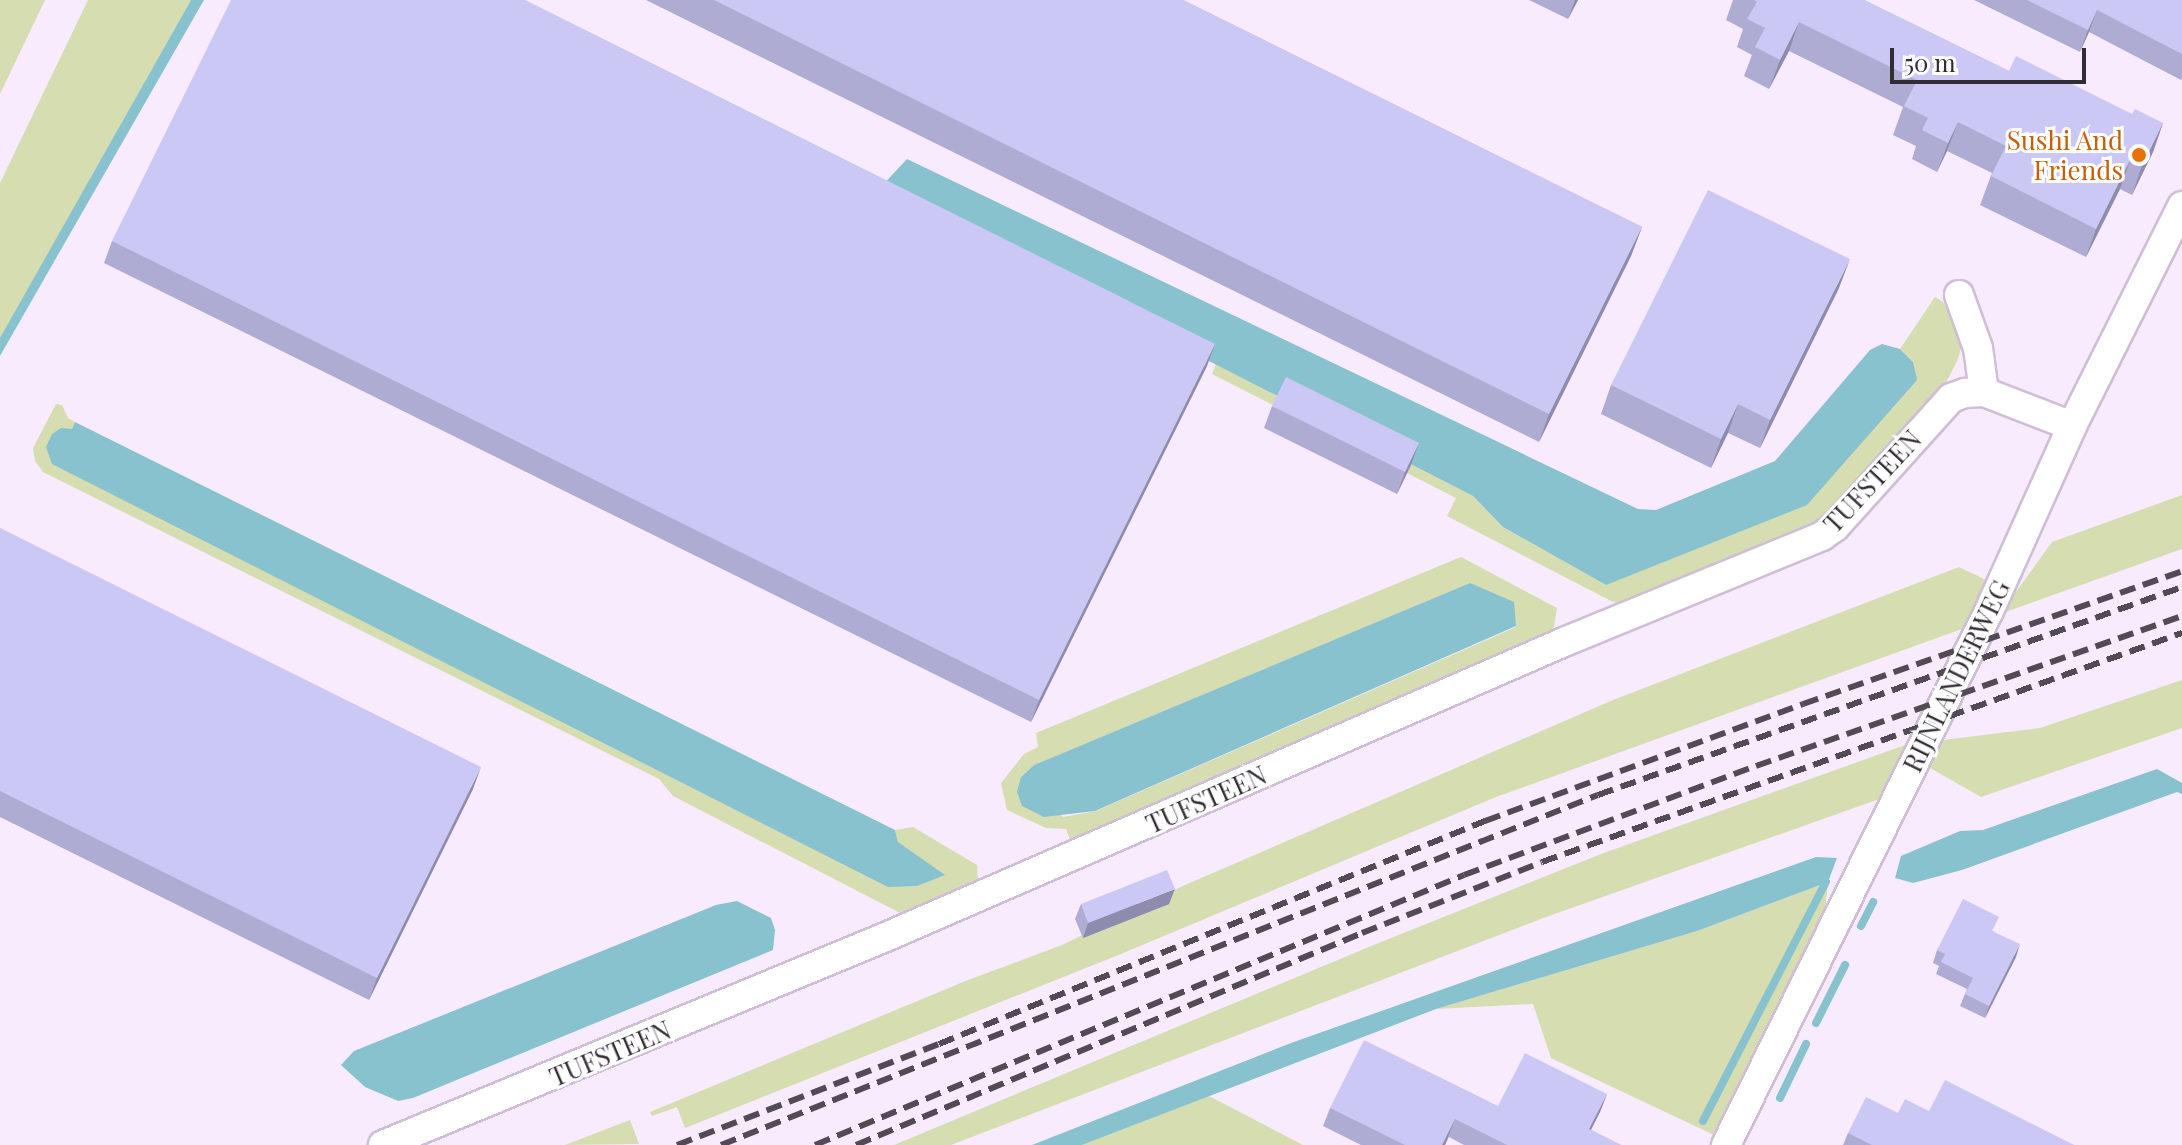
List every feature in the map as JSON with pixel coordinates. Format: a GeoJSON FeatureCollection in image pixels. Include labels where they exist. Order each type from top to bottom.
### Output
{"type":"FeatureCollection","features":[{"type":"Feature","properties":{"kind":"street","name":"RIJNLANDERWEG"},"geometry":{"type":"LineString","coordinates":[[1726,1145],[1989,611],[2072,426],[2182,206]]}},
{"type":"Feature","properties":{"kind":"street"},"geometry":{"type":"LineString","coordinates":[[1959,295],[1978,348],[1984,392],[2072,426]]}},
{"type":"Feature","properties":{"kind":"street","name":"TUFSTEEN"},"geometry":{"type":"LineString","coordinates":[[383,1145],[901,930],[1564,642],[1822,536],[1835,527],[1951,398],[1984,392]]}},
{"type":"Feature","properties":{"kind":"green space"},"geometry":{"type":"Polygon","coordinates":[[[0,0],[45,0],[0,94],[0,0]]]}},
{"type":"Feature","properties":{"kind":"green space"},"geometry":{"type":"Polygon","coordinates":[[[88,0],[191,0],[0,339],[0,183],[88,0]]]}},
{"type":"Feature","properties":{"kind":"green space"},"geometry":{"type":"Polygon","coordinates":[[[1935,297],[1943,302],[1956,325],[1961,348],[1958,359],[1946,383],[1831,512],[1817,522],[1623,604],[1611,601],[1447,516],[1456,498],[1212,374],[1216,364],[1473,496],[1503,527],[1606,585],[1913,362],[1900,349],[1935,297]]]}},
{"type":"Feature","properties":{"kind":"green space"},"geometry":{"type":"Polygon","coordinates":[[[56,404],[62,405],[68,418],[75,422],[72,429],[944,875],[898,842],[895,830],[913,827],[977,865],[978,884],[904,915],[673,796],[659,779],[43,472],[35,461],[33,448],[56,404]]]}},
{"type":"Feature","properties":{"kind":"green space"},"geometry":{"type":"Polygon","coordinates":[[[2182,495],[2182,549],[2000,614],[2052,542],[2182,495]]]}},
{"type":"Feature","properties":{"kind":"green space"},"geometry":{"type":"Polygon","coordinates":[[[1461,557],[1557,608],[1553,633],[1071,842],[1066,829],[1046,828],[1007,810],[1001,783],[1024,754],[1038,747],[1036,733],[1461,557]],[[1470,583],[1034,765],[1021,777],[1063,817],[1096,811],[1516,627],[1470,583]]]}},
{"type":"Feature","properties":{"kind":"green space"},"geometry":{"type":"Polygon","coordinates":[[[1959,567],[1986,580],[1962,629],[1496,797],[1116,956],[685,1128],[677,1107],[652,1116],[650,1112],[968,980],[1062,945],[1185,885],[1613,700],[1959,567]]]}},
{"type":"Feature","properties":{"kind":"green space"},"geometry":{"type":"Polygon","coordinates":[[[2182,680],[2182,728],[1981,797],[1923,764],[1935,741],[2040,728],[2182,680]]]}},
{"type":"Feature","properties":{"kind":"green space"},"geometry":{"type":"Polygon","coordinates":[[[1908,744],[1885,797],[1546,917],[951,1145],[894,1145],[1376,944],[1601,854],[1908,744]]]}},
{"type":"Feature","properties":{"kind":"green space"},"geometry":{"type":"Polygon","coordinates":[[[1828,882],[1824,921],[1716,1136],[1551,1058],[1533,1004],[1436,1009],[1697,931],[1828,882]]]}},
{"type":"Feature","properties":{"kind":"green space"},"geometry":{"type":"Polygon","coordinates":[[[1209,1096],[1303,1145],[1082,1145],[1209,1096]]]}},
{"type":"Feature","properties":{"kind":"green space"},"geometry":{"type":"Polygon","coordinates":[[[630,1120],[639,1144],[565,1145],[630,1120]]]}},
{"type":"Feature","properties":{"kind":"water"},"geometry":{"type":"Polygon","coordinates":[[[191,0],[204,0],[0,356],[0,338],[191,0]]]}},
{"type":"Feature","properties":{"kind":"water"},"geometry":{"type":"Polygon","coordinates":[[[907,159],[1638,509],[1656,510],[1775,461],[1870,350],[1882,344],[1900,349],[1913,362],[1917,380],[1807,505],[1606,585],[1503,527],[1473,496],[877,191],[907,159]]]}},
{"type":"Feature","properties":{"kind":"water"},"geometry":{"type":"Polygon","coordinates":[[[75,422],[895,830],[898,842],[945,875],[917,886],[888,887],[52,464],[46,447],[52,434],[61,428],[72,429],[75,422]]]}},
{"type":"Feature","properties":{"kind":"water"},"geometry":{"type":"Polygon","coordinates":[[[1470,583],[1514,602],[1516,626],[1095,811],[1044,817],[1022,806],[1017,792],[1021,777],[1034,765],[1470,583]]]}},
{"type":"Feature","properties":{"kind":"water"},"geometry":{"type":"Polygon","coordinates":[[[2157,769],[2182,783],[2182,794],[2177,792],[1962,870],[1913,883],[1895,878],[1901,856],[1960,831],[1983,830],[2157,769]]]}},
{"type":"Feature","properties":{"kind":"water"},"geometry":{"type":"Polygon","coordinates":[[[1816,857],[1837,858],[1828,882],[1697,931],[1436,1009],[1082,1145],[1032,1145],[1291,1043],[1816,857]]]}},
{"type":"Feature","properties":{"kind":"water"},"geometry":{"type":"Polygon","coordinates":[[[737,901],[771,918],[775,930],[773,950],[413,1098],[398,1101],[365,1087],[341,1065],[354,1051],[716,905],[737,901]]]}},
{"type":"Feature","properties":{"kind":"building"},"geometry":{"type":"Polygon","coordinates":[[[231,0],[525,0],[1215,344],[1039,700],[112,241],[231,0]]]}},
{"type":"Feature","properties":{"kind":"building"},"geometry":{"type":"Polygon","coordinates":[[[714,0],[1183,0],[1642,227],[1549,414],[714,0]]]}},
{"type":"Feature","properties":{"kind":"building"},"geometry":{"type":"Polygon","coordinates":[[[1754,0],[1864,0],[2009,71],[2016,56],[2132,114],[2135,109],[2163,123],[2142,166],[2130,160],[2096,229],[1991,176],[2006,146],[1958,122],[1948,143],[1922,130],[1928,118],[1904,106],[1917,80],[1799,22],[1780,60],[1755,47],[1765,28],[1747,19],[1757,2],[1754,0]]]}},
{"type":"Feature","properties":{"kind":"building"},"geometry":{"type":"Polygon","coordinates":[[[2027,0],[2182,0],[2182,54],[2097,10],[2088,30],[2027,0]]]}},
{"type":"Feature","properties":{"kind":"building"},"geometry":{"type":"Polygon","coordinates":[[[1708,190],[1850,259],[1770,420],[1738,404],[1721,439],[1611,385],[1708,190]]]}},
{"type":"Feature","properties":{"kind":"building"},"geometry":{"type":"Polygon","coordinates":[[[1286,377],[1419,443],[1405,472],[1272,406],[1286,377]]]}},
{"type":"Feature","properties":{"kind":"building"},"geometry":{"type":"Polygon","coordinates":[[[0,528],[481,767],[377,978],[0,791],[0,528]]]}},
{"type":"Feature","properties":{"kind":"building"},"geometry":{"type":"Polygon","coordinates":[[[1167,870],[1175,889],[1088,923],[1081,904],[1167,870]]]}},
{"type":"Feature","properties":{"kind":"building"},"geometry":{"type":"Polygon","coordinates":[[[1963,899],[1999,917],[1992,931],[2020,944],[1989,1006],[1965,994],[1973,978],[1941,962],[1945,954],[1937,950],[1963,899]]]}},
{"type":"Feature","properties":{"kind":"building"},"geometry":{"type":"Polygon","coordinates":[[[1364,1040],[1498,1106],[1525,1053],[1607,1094],[1589,1129],[1621,1145],[1507,1145],[1455,1119],[1442,1145],[1405,1145],[1330,1108],[1364,1040]]]}},
{"type":"Feature","properties":{"kind":"building"},"geometry":{"type":"Polygon","coordinates":[[[1945,1080],[2074,1145],[1872,1145],[1848,1133],[1866,1097],[1898,1113],[1905,1099],[1929,1111],[1945,1080]]]}},
{"type":"Feature","properties":{"kind":"waterway"},"geometry":{"type":"LineString","coordinates":[[1703,1121],[1826,882]]}},
{"type":"Feature","properties":{"kind":"waterway"},"geometry":{"type":"LineString","coordinates":[[1861,926],[1873,902]]}},
{"type":"Feature","properties":{"kind":"waterway"},"geometry":{"type":"LineString","coordinates":[[1816,1023],[1845,965]]}},
{"type":"Feature","properties":{"kind":"waterway"},"geometry":{"type":"LineString","coordinates":[[1780,1098],[1806,1044]]}},
{"type":"Feature","properties":{"kind":"railway"},"geometry":{"type":"LineString","coordinates":[[677,1145],[939,1044],[1485,821],[1803,704],[2182,571]]}},
{"type":"Feature","properties":{"kind":"railway"},"geometry":{"type":"LineString","coordinates":[[721,1145],[1598,795],[2182,587]]}},
{"type":"Feature","properties":{"kind":"railway"},"geometry":{"type":"LineString","coordinates":[[815,1145],[1464,875],[1756,766],[2182,616]]}},
{"type":"Feature","properties":{"kind":"railway"},"geometry":{"type":"LineString","coordinates":[[856,1145],[1362,933],[1542,862],[2182,633]]}},
{"type":"Feature","properties":{"kind":"place","name":"Sushi And Friends"},"geometry":{"type":"Point","coordinates":[2139,155]}}]}
